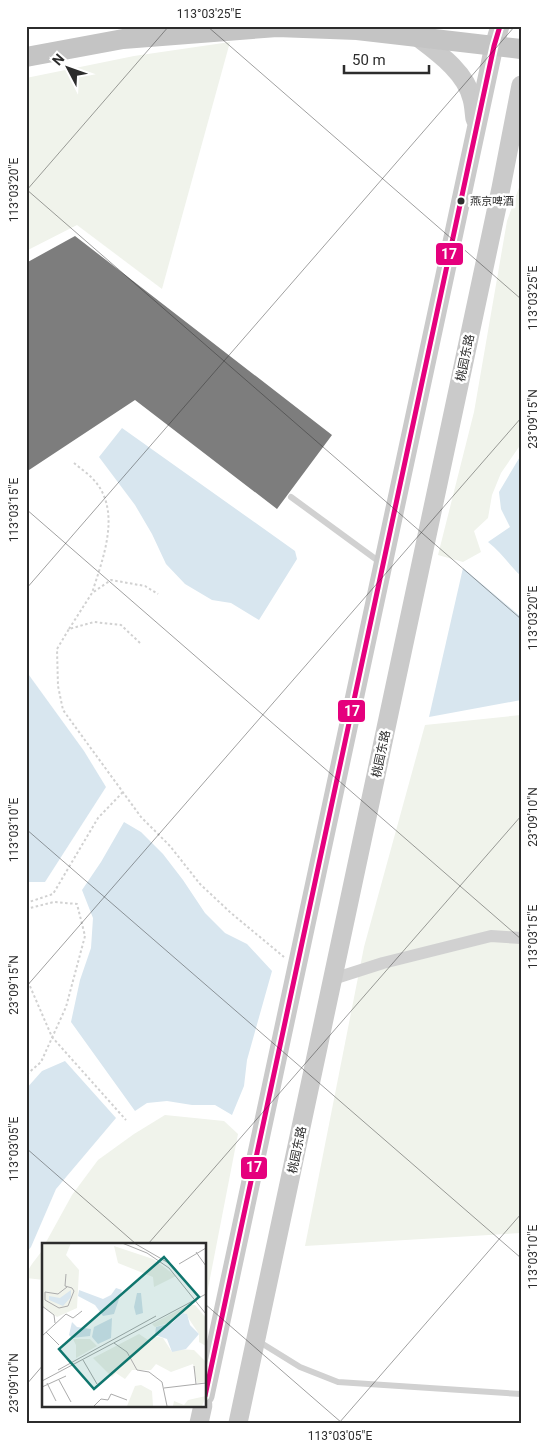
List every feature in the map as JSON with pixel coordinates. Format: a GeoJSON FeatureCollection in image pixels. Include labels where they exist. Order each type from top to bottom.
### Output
{"type":"FeatureCollection","features":[{"type":"Feature","properties":{"kind":"main road"},"geometry":{"type":"LineString","coordinates":[[206,1391],[494,46],[500,26]]}},
{"type":"Feature","properties":{"kind":"main road"},"geometry":{"type":"LineString","coordinates":[[26,57],[122,39],[277,27],[357,30],[521,49]]}},
{"type":"Feature","properties":{"kind":"main road"},"geometry":{"type":"LineString","coordinates":[[416,36],[440,54],[459,73],[472,98],[477,131]]}},
{"type":"Feature","properties":{"kind":"main road","name":"桃园东路"},"geometry":{"type":"LineString","coordinates":[[238,1423],[521,85]]}},
{"type":"Feature","properties":{"kind":"main road"},"geometry":{"type":"LineString","coordinates":[[510,140],[521,122]]}},
{"type":"Feature","properties":{"kind":"main road"},"geometry":{"type":"LineString","coordinates":[[199,1423],[203,1406]]}},
{"type":"Feature","properties":{"kind":"street"},"geometry":{"type":"LineString","coordinates":[[333,979],[383,962],[491,936],[521,938]]}},
{"type":"Feature","properties":{"kind":"lane"},"geometry":{"type":"LineString","coordinates":[[291,497],[384,565]]}},
{"type":"Feature","properties":{"kind":"lane"},"geometry":{"type":"LineString","coordinates":[[257,1340],[300,1367],[338,1382],[521,1394]]}},
{"type":"Feature","properties":{"kind":"path"},"geometry":{"type":"LineString","coordinates":[[74,463],[94,479],[106,501],[109,524],[103,557],[92,593],[57,649],[58,686],[62,710],[141,817],[170,846],[200,884],[231,913],[297,968]]}},
{"type":"Feature","properties":{"kind":"path"},"geometry":{"type":"LineString","coordinates":[[92,593],[111,580],[145,586],[158,594]]}},
{"type":"Feature","properties":{"kind":"path"},"geometry":{"type":"LineString","coordinates":[[69,629],[94,622],[121,625],[140,643]]}},
{"type":"Feature","properties":{"kind":"path"},"geometry":{"type":"LineString","coordinates":[[26,903],[53,894],[98,818],[123,792]]}},
{"type":"Feature","properties":{"kind":"path"},"geometry":{"type":"LineString","coordinates":[[26,909],[54,902],[76,904],[85,936],[66,1007],[41,1062],[26,1074]]}},
{"type":"Feature","properties":{"kind":"path"},"geometry":{"type":"LineString","coordinates":[[26,977],[52,1037],[126,1120]]}},
{"type":"Feature","properties":{"kind":"shaded area"},"geometry":{"type":"Polygon","coordinates":[[[230,42],[162,289],[77,225],[26,251],[26,78],[134,56],[230,42]]]}},
{"type":"Feature","properties":{"kind":"shaded area"},"geometry":{"type":"Polygon","coordinates":[[[521,182],[521,444],[501,473],[492,495],[488,518],[474,531],[481,552],[463,562],[438,555],[474,412],[507,221],[521,182]]]}},
{"type":"Feature","properties":{"kind":"shaded area"},"geometry":{"type":"Polygon","coordinates":[[[122,428],[295,551],[297,559],[259,620],[231,603],[212,600],[185,584],[166,564],[152,534],[135,505],[99,457],[122,428]]]}},
{"type":"Feature","properties":{"kind":"shaded area"},"geometry":{"type":"Polygon","coordinates":[[[521,455],[521,576],[488,542],[510,527],[501,509],[499,492],[521,455]]]}},
{"type":"Feature","properties":{"kind":"shaded area"},"geometry":{"type":"Polygon","coordinates":[[[463,568],[521,617],[521,700],[429,717],[463,568]]]}},
{"type":"Feature","properties":{"kind":"shaded area"},"geometry":{"type":"Polygon","coordinates":[[[26,671],[84,751],[106,787],[45,882],[26,882],[26,671]]]}},
{"type":"Feature","properties":{"kind":"shaded area"},"geometry":{"type":"Polygon","coordinates":[[[521,715],[521,1233],[305,1246],[364,947],[425,725],[521,715]]]}},
{"type":"Feature","properties":{"kind":"shaded area"},"geometry":{"type":"Polygon","coordinates":[[[124,822],[141,832],[163,854],[205,913],[225,933],[247,944],[272,971],[247,1060],[244,1086],[232,1115],[215,1105],[192,1105],[167,1101],[147,1103],[135,1111],[71,1022],[80,980],[91,948],[93,918],[82,890],[124,822]]]}},
{"type":"Feature","properties":{"kind":"shaded area"},"geometry":{"type":"Polygon","coordinates":[[[65,1061],[116,1118],[56,1189],[31,1247],[26,1253],[26,1089],[42,1071],[65,1061]]]}},
{"type":"Feature","properties":{"kind":"shaded area"},"geometry":{"type":"Polygon","coordinates":[[[165,1115],[224,1121],[238,1134],[206,1299],[206,1243],[46,1243],[72,1195],[98,1160],[134,1134],[165,1115]]]}},
{"type":"Feature","properties":{"kind":"shaded area"},"geometry":{"type":"Polygon","coordinates":[[[42,1250],[42,1280],[26,1278],[30,1266],[42,1250]]]}},
{"type":"Feature","properties":{"kind":"building"},"geometry":{"type":"Polygon","coordinates":[[[75,236],[332,435],[277,509],[135,400],[26,472],[26,263],[75,236]]]}},
{"type":"Feature","properties":{"kind":"transit line","name":"17"},"geometry":{"type":"LineString","coordinates":[[206,1391],[494,46],[500,26]]}},
{"type":"Feature","properties":{"kind":"place","name":"燕京啤酒"},"geometry":{"type":"Point","coordinates":[461,201]}}]}
